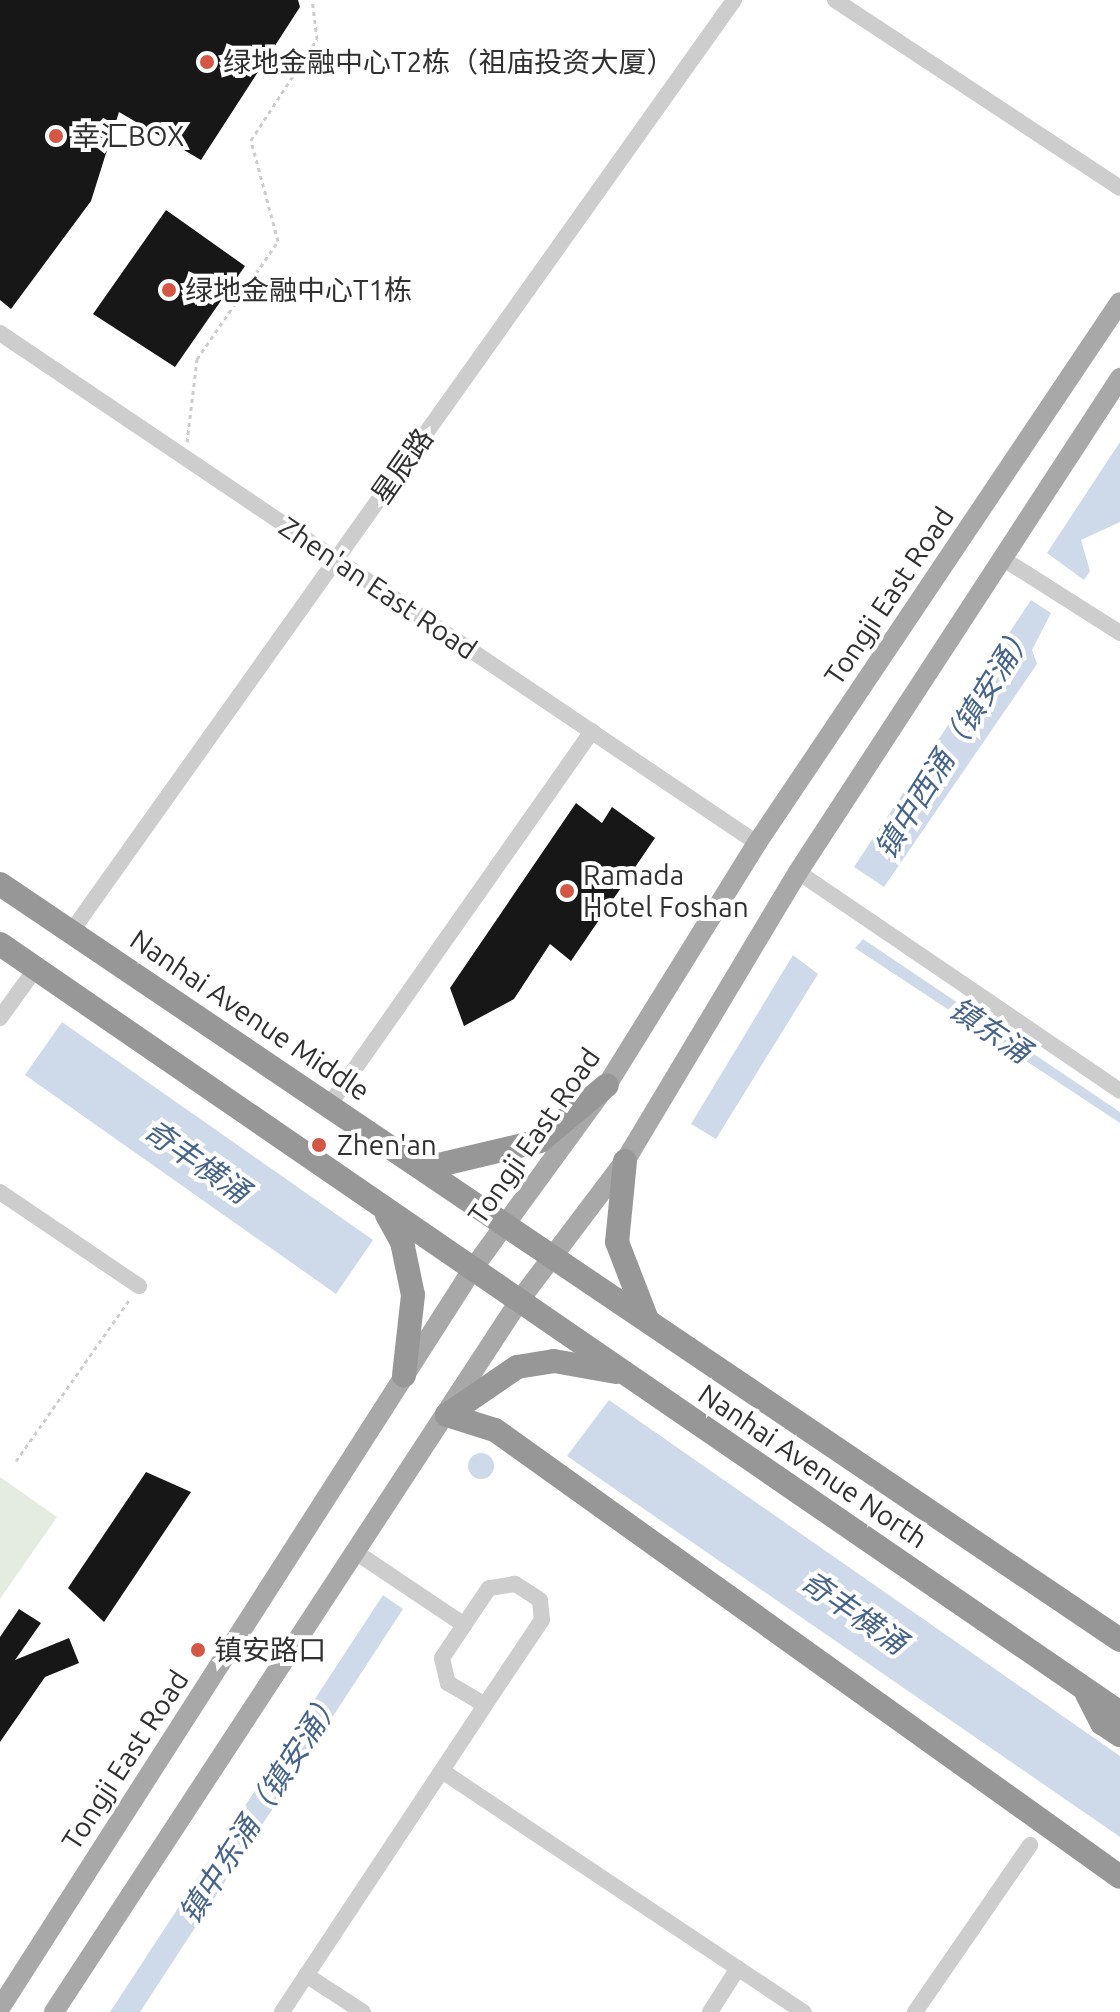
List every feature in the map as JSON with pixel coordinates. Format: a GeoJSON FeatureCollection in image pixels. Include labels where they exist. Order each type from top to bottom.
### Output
{"type":"FeatureCollection","features":[{"type":"Feature","properties":{"kind":"highway","name":"Nanhai Avenue Middle"},"geometry":{"type":"LineString","coordinates":[[0,884],[508,1221]]}},
{"type":"Feature","properties":{"kind":"highway"},"geometry":{"type":"LineString","coordinates":[[0,944],[472,1270]]}},
{"type":"Feature","properties":{"kind":"highway"},"geometry":{"type":"LineString","coordinates":[[426,1168],[540,1141],[607,1085]]}},
{"type":"Feature","properties":{"kind":"highway"},"geometry":{"type":"LineString","coordinates":[[625,1161],[617,1242],[646,1317]]}},
{"type":"Feature","properties":{"kind":"highway"},"geometry":{"type":"LineString","coordinates":[[384,1210],[402,1242],[413,1295],[404,1375]]}},
{"type":"Feature","properties":{"kind":"highway","name":"Nanhai Avenue North"},"geometry":{"type":"LineString","coordinates":[[508,1221],[1120,1640]]}},
{"type":"Feature","properties":{"kind":"highway","name":"Nanhai Avenue North"},"geometry":{"type":"LineString","coordinates":[[472,1270],[1120,1713]]}},
{"type":"Feature","properties":{"kind":"highway"},"geometry":{"type":"LineString","coordinates":[[447,1415],[517,1367],[554,1361],[625,1374]]}},
{"type":"Feature","properties":{"kind":"highway"},"geometry":{"type":"LineString","coordinates":[[447,1415],[495,1430],[1120,1877]]}},
{"type":"Feature","properties":{"kind":"highway"},"geometry":{"type":"LineString","coordinates":[[1084,1689],[1102,1723],[1120,1735]]}},
{"type":"Feature","properties":{"kind":"main road","name":"Tongji East Road"},"geometry":{"type":"LineString","coordinates":[[0,2008],[472,1270],[607,1085],[757,843],[1120,302]]}},
{"type":"Feature","properties":{"kind":"main road"},"geometry":{"type":"LineString","coordinates":[[54,2012],[519,1301],[625,1161],[798,872],[1120,378]]}},
{"type":"Feature","properties":{"kind":"street","name":"星辰路"},"geometry":{"type":"LineString","coordinates":[[71,932],[734,0]]}},
{"type":"Feature","properties":{"kind":"street"},"geometry":{"type":"LineString","coordinates":[[835,0],[1120,188]]}},
{"type":"Feature","properties":{"kind":"street","name":"Zhen'an East Road"},"geometry":{"type":"LineString","coordinates":[[0,333],[757,843]]}},
{"type":"Feature","properties":{"kind":"street"},"geometry":{"type":"LineString","coordinates":[[1002,558],[1120,633]]}},
{"type":"Feature","properties":{"kind":"street"},"geometry":{"type":"LineString","coordinates":[[330,1104],[592,731]]}},
{"type":"Feature","properties":{"kind":"street"},"geometry":{"type":"LineString","coordinates":[[798,872],[1120,1091]]}},
{"type":"Feature","properties":{"kind":"street"},"geometry":{"type":"LineString","coordinates":[[0,1018],[36,968]]}},
{"type":"Feature","properties":{"kind":"street"},"geometry":{"type":"LineString","coordinates":[[0,1192],[139,1286]]}},
{"type":"Feature","properties":{"kind":"street"},"geometry":{"type":"LineString","coordinates":[[357,1553],[464,1625]]}},
{"type":"Feature","properties":{"kind":"street"},"geometry":{"type":"LineString","coordinates":[[282,2012],[542,1620],[540,1600],[515,1584],[489,1588],[442,1658],[448,1683],[485,1705]]}},
{"type":"Feature","properties":{"kind":"street"},"geometry":{"type":"LineString","coordinates":[[442,1771],[804,2012]]}},
{"type":"Feature","properties":{"kind":"street"},"geometry":{"type":"LineString","coordinates":[[915,2012],[1030,1845]]}},
{"type":"Feature","properties":{"kind":"street"},"geometry":{"type":"LineString","coordinates":[[710,2012],[738,1968]]}},
{"type":"Feature","properties":{"kind":"street"},"geometry":{"type":"LineString","coordinates":[[306,1975],[363,2012]]}},
{"type":"Feature","properties":{"kind":"path"},"geometry":{"type":"LineString","coordinates":[[186,458],[197,359],[278,241],[251,140],[317,39],[312,0]]}},
{"type":"Feature","properties":{"kind":"path"},"geometry":{"type":"LineString","coordinates":[[16,1461],[139,1286]]}},
{"type":"Feature","properties":{"kind":"shaded area"},"geometry":{"type":"Polygon","coordinates":[[[0,1477],[57,1517],[0,1599],[0,1477]]]}},
{"type":"Feature","properties":{"kind":"water"},"geometry":{"type":"Polygon","coordinates":[[[1120,442],[1120,522],[1081,540],[1090,571],[1084,580],[1047,553],[1120,442]]]}},
{"type":"Feature","properties":{"kind":"water","name":"镇中西涌（镇安涌）"},"geometry":{"type":"Polygon","coordinates":[[[1031,600],[1051,613],[1032,650],[1037,664],[884,887],[854,867],[1031,600]]]}},
{"type":"Feature","properties":{"kind":"water","name":"镇东涌"},"geometry":{"type":"Polygon","coordinates":[[[863,939],[1120,1112],[1120,1123],[855,948],[863,939]]]}},
{"type":"Feature","properties":{"kind":"water"},"geometry":{"type":"Polygon","coordinates":[[[793,955],[818,974],[716,1139],[691,1124],[793,955]]]}},
{"type":"Feature","properties":{"kind":"water","name":"奇丰横涌"},"geometry":{"type":"Polygon","coordinates":[[[62,1022],[373,1240],[336,1294],[25,1075],[62,1022]]]}},
{"type":"Feature","properties":{"kind":"water","name":"奇丰横涌"},"geometry":{"type":"Polygon","coordinates":[[[609,1400],[1120,1756],[1120,1837],[567,1456],[609,1400]]]}},
{"type":"Feature","properties":{"kind":"water"},"geometry":{"type":"Polygon","coordinates":[[[481,1453],[490,1457],[494,1466],[490,1475],[481,1479],[472,1475],[468,1466],[472,1457],[481,1453]]]}},
{"type":"Feature","properties":{"kind":"water","name":"镇中东涌（镇安涌）"},"geometry":{"type":"Polygon","coordinates":[[[383,1595],[403,1609],[140,2012],[110,2012],[383,1595]]]}},
{"type":"Feature","properties":{"kind":"building","name":"幸汇BOX"},"geometry":{"type":"Polygon","coordinates":[[[0,0],[298,0],[300,7],[201,160],[119,112],[91,201],[11,309],[0,300],[0,0]]]}},
{"type":"Feature","properties":{"kind":"building","name":"绿地金融中心T1栋"},"geometry":{"type":"Polygon","coordinates":[[[166,210],[245,266],[175,367],[93,314],[166,210]]]}},
{"type":"Feature","properties":{"kind":"building","name":"Ramada Hotel Foshan"},"geometry":{"type":"Polygon","coordinates":[[[576,803],[602,823],[612,807],[655,838],[571,961],[550,944],[514,999],[464,1026],[450,988],[576,803]]]}},
{"type":"Feature","properties":{"kind":"building"},"geometry":{"type":"Polygon","coordinates":[[[146,1472],[191,1492],[104,1622],[68,1588],[146,1472]]]}},
{"type":"Feature","properties":{"kind":"building"},"geometry":{"type":"Polygon","coordinates":[[[19,1609],[41,1623],[15,1660],[69,1638],[79,1663],[45,1677],[0,1742],[0,1637],[19,1609]]]}},
{"type":"Feature","properties":{"kind":"place","name":"绿地金融中心T2栋（祖庙投资大厦）"},"geometry":{"type":"Point","coordinates":[207,62]}},
{"type":"Feature","properties":{"kind":"place","name":"幸汇BOX"},"geometry":{"type":"Point","coordinates":[56,136]}},
{"type":"Feature","properties":{"kind":"place","name":"绿地金融中心T1栋"},"geometry":{"type":"Point","coordinates":[169,290]}},
{"type":"Feature","properties":{"kind":"place","name":"Ramada Hotel Foshan"},"geometry":{"type":"Point","coordinates":[567,891]}},
{"type":"Feature","properties":{"kind":"place","name":"Zhen'an"},"geometry":{"type":"Point","coordinates":[319,1145]}},
{"type":"Feature","properties":{"kind":"place","name":"镇安路口"},"geometry":{"type":"Point","coordinates":[198,1650]}}]}
